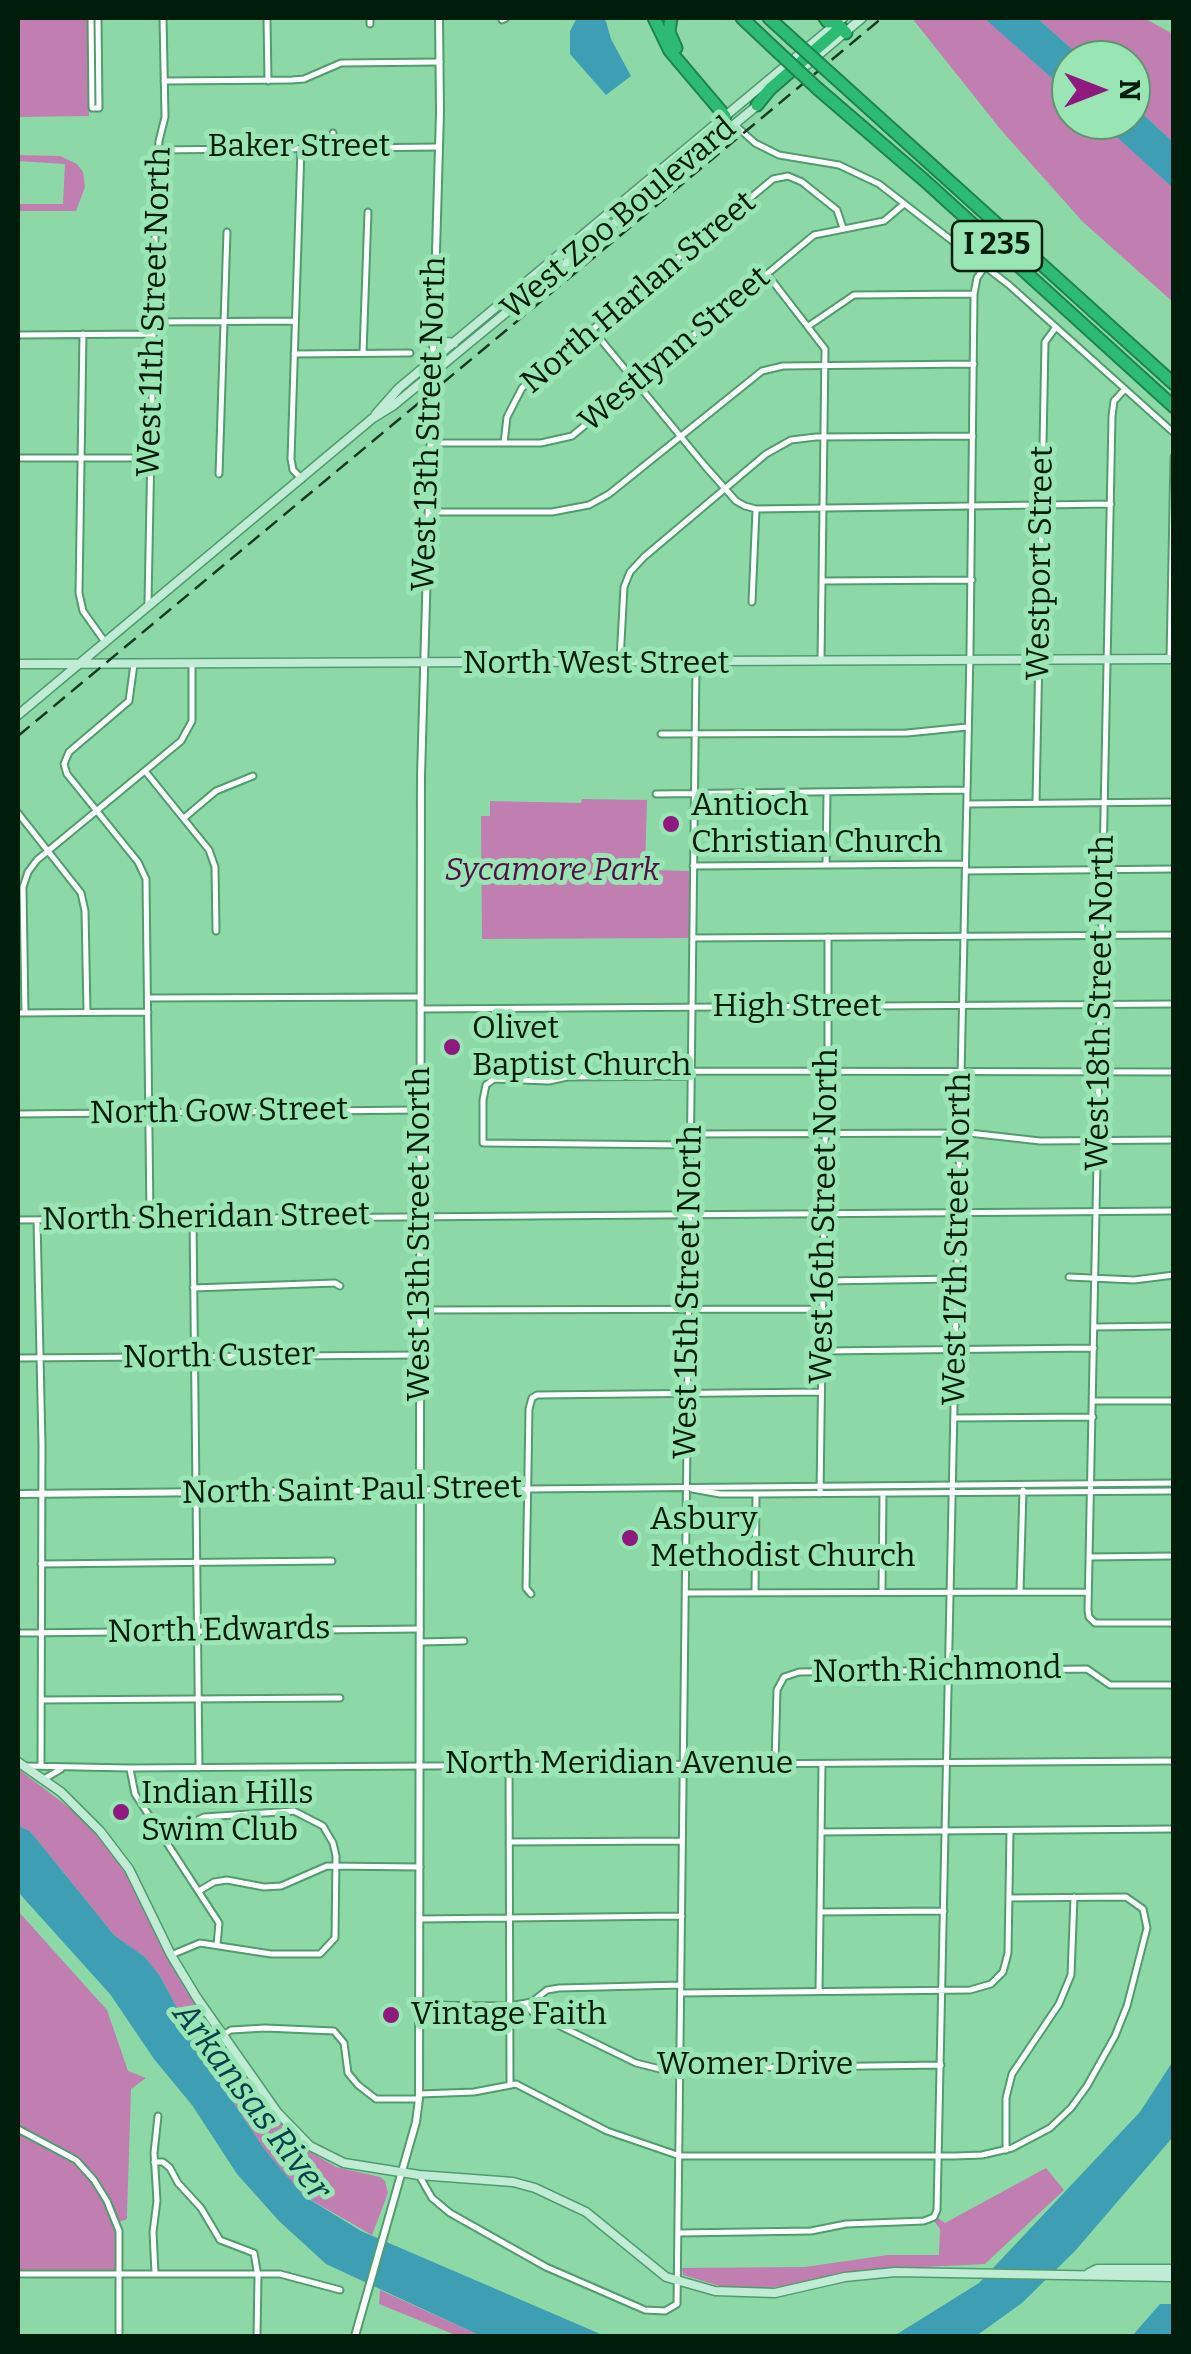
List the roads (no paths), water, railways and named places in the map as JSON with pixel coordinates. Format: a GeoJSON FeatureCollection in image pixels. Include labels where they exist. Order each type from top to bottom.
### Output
{"type":"FeatureCollection","features":[{"type":"Feature","properties":{"kind":"highway"},"geometry":{"type":"LineString","coordinates":[[654,18],[670,51],[730,120]]}},
{"type":"Feature","properties":{"kind":"highway"},"geometry":{"type":"LineString","coordinates":[[671,18],[672,44],[730,120]]}},
{"type":"Feature","properties":{"kind":"highway","name":"I 235"},"geometry":{"type":"LineString","coordinates":[[742,18],[1174,407]]}},
{"type":"Feature","properties":{"kind":"highway","name":"I 235"},"geometry":{"type":"LineString","coordinates":[[769,18],[1174,384]]}},
{"type":"Feature","properties":{"kind":"highway"},"geometry":{"type":"LineString","coordinates":[[835,19],[846,33]]}},
{"type":"Feature","properties":{"kind":"highway"},"geometry":{"type":"LineString","coordinates":[[757,106],[770,89],[837,31],[835,19]]}},
{"type":"Feature","properties":{"kind":"main road","name":"West Zoo Boulevard"},"geometry":{"type":"LineString","coordinates":[[373,418],[386,398],[730,120],[757,106],[862,18]]}},
{"type":"Feature","properties":{"kind":"main road","name":"West Zoo Boulevard"},"geometry":{"type":"LineString","coordinates":[[18,715],[373,418],[394,405],[730,120],[835,19]]}},
{"type":"Feature","properties":{"kind":"main road"},"geometry":{"type":"LineString","coordinates":[[432,328],[439,341],[454,343]]}},
{"type":"Feature","properties":{"kind":"main road","name":"North West Street"},"geometry":{"type":"LineString","coordinates":[[18,664],[1172,660]]}},
{"type":"Feature","properties":{"kind":"main road"},"geometry":{"type":"LineString","coordinates":[[20,1764],[87,1816],[116,1850],[171,1955],[277,2112],[310,2146],[344,2163],[535,2188],[586,2212],[666,2276],[715,2291],[757,2294],[868,2274],[1069,2272],[1174,2277]]}},
{"type":"Feature","properties":{"kind":"main road"},"geometry":{"type":"LineString","coordinates":[[1088,2273],[1174,2269]]}},
{"type":"Feature","properties":{"kind":"street"},"geometry":{"type":"LineString","coordinates":[[94,18],[92,108],[99,108]]}},
{"type":"Feature","properties":{"kind":"street","name":"West 11th Street North"},"geometry":{"type":"LineString","coordinates":[[148,606],[158,150],[164,117],[163,18]]}},
{"type":"Feature","properties":{"kind":"street"},"geometry":{"type":"LineString","coordinates":[[267,18],[268,80]]}},
{"type":"Feature","properties":{"kind":"street","name":"West 13th Street North"},"geometry":{"type":"LineString","coordinates":[[358,2336],[363,2301],[416,2122],[419,2096],[422,664],[439,146],[439,18]]}},
{"type":"Feature","properties":{"kind":"street"},"geometry":{"type":"LineString","coordinates":[[164,81],[304,79],[341,63],[440,62]]}},
{"type":"Feature","properties":{"kind":"street"},"geometry":{"type":"LineString","coordinates":[[730,120],[755,142],[778,154],[854,170],[879,184],[985,266],[1174,433]]}},
{"type":"Feature","properties":{"kind":"street"},"geometry":{"type":"LineString","coordinates":[[332,133],[332,148]]}},
{"type":"Feature","properties":{"kind":"street","name":"Baker Street"},"geometry":{"type":"LineString","coordinates":[[158,150],[439,146]]}},
{"type":"Feature","properties":{"kind":"street"},"geometry":{"type":"LineString","coordinates":[[301,148],[290,459],[302,479]]}},
{"type":"Feature","properties":{"kind":"street","name":"North Harlan Street"},"geometry":{"type":"LineString","coordinates":[[504,443],[507,417],[522,388],[777,178],[795,178],[817,194],[837,210],[843,228]]}},
{"type":"Feature","properties":{"kind":"street","name":"Westlynn Street"},"geometry":{"type":"LineString","coordinates":[[428,442],[564,439],[814,236],[884,222],[904,204]]}},
{"type":"Feature","properties":{"kind":"street"},"geometry":{"type":"LineString","coordinates":[[363,353],[368,212]]}},
{"type":"Feature","properties":{"kind":"street"},"geometry":{"type":"LineString","coordinates":[[219,474],[227,232]]}},
{"type":"Feature","properties":{"kind":"street","name":"West 17th Street North"},"geometry":{"type":"LineString","coordinates":[[680,2233],[811,2231],[846,2224],[924,2221],[936,2214],[972,580],[974,294],[976,278],[985,266]]}},
{"type":"Feature","properties":{"kind":"street"},"geometry":{"type":"LineString","coordinates":[[767,274],[823,343],[821,663]]}},
{"type":"Feature","properties":{"kind":"street"},"geometry":{"type":"LineString","coordinates":[[810,325],[854,295],[974,294]]}},
{"type":"Feature","properties":{"kind":"street"},"geometry":{"type":"LineString","coordinates":[[154,322],[296,321]]}},
{"type":"Feature","properties":{"kind":"street","name":"Westport Street"},"geometry":{"type":"LineString","coordinates":[[1036,803],[1045,342],[1056,327]]}},
{"type":"Feature","properties":{"kind":"street"},"geometry":{"type":"LineString","coordinates":[[592,329],[736,501],[756,509],[1111,504]]}},
{"type":"Feature","properties":{"kind":"street"},"geometry":{"type":"LineString","coordinates":[[83,334],[78,592],[84,611],[105,642]]}},
{"type":"Feature","properties":{"kind":"street"},"geometry":{"type":"LineString","coordinates":[[18,335],[153,334]]}},
{"type":"Feature","properties":{"kind":"street"},"geometry":{"type":"LineString","coordinates":[[294,354],[410,353]]}},
{"type":"Feature","properties":{"kind":"street"},"geometry":{"type":"LineString","coordinates":[[426,512],[552,512],[581,508],[609,494],[762,371],[783,366],[974,364]]}},
{"type":"Feature","properties":{"kind":"street","name":"West 18th Street North"},"geometry":{"type":"LineString","coordinates":[[1125,388],[1112,408],[1088,1592],[1091,1620],[1103,1624],[1174,1622]]}},
{"type":"Feature","properties":{"kind":"street"},"geometry":{"type":"LineString","coordinates":[[620,664],[624,587],[630,572],[766,454],[791,440],[824,437],[973,436]]}},
{"type":"Feature","properties":{"kind":"street"},"geometry":{"type":"LineString","coordinates":[[1172,660],[1174,457]]}},
{"type":"Feature","properties":{"kind":"street"},"geometry":{"type":"LineString","coordinates":[[18,458],[150,458]]}},
{"type":"Feature","properties":{"kind":"street"},"geometry":{"type":"LineString","coordinates":[[752,602],[756,509]]}},
{"type":"Feature","properties":{"kind":"street"},"geometry":{"type":"LineString","coordinates":[[822,581],[972,580]]}},
{"type":"Feature","properties":{"kind":"street","name":"West 15th Street North"},"geometry":{"type":"LineString","coordinates":[[679,2280],[696,663]]}},
{"type":"Feature","properties":{"kind":"street"},"geometry":{"type":"LineString","coordinates":[[134,664],[129,701],[69,752],[64,762],[66,774],[138,862],[146,879],[150,1218]]}},
{"type":"Feature","properties":{"kind":"street"},"geometry":{"type":"LineString","coordinates":[[148,1012],[21,1013],[23,886],[28,872],[48,851],[181,741],[190,728],[192,664]]}},
{"type":"Feature","properties":{"kind":"street"},"geometry":{"type":"LineString","coordinates":[[660,734],[907,733],[968,727]]}},
{"type":"Feature","properties":{"kind":"street"},"geometry":{"type":"LineString","coordinates":[[146,771],[204,842],[215,866],[216,931]]}},
{"type":"Feature","properties":{"kind":"street"},"geometry":{"type":"LineString","coordinates":[[184,818],[216,791],[253,776]]}},
{"type":"Feature","properties":{"kind":"street"},"geometry":{"type":"LineString","coordinates":[[656,794],[967,790]]}},
{"type":"Feature","properties":{"kind":"street"},"geometry":{"type":"LineString","coordinates":[[826,865],[827,793]]}},
{"type":"Feature","properties":{"kind":"street"},"geometry":{"type":"LineString","coordinates":[[967,804],[1174,802]]}},
{"type":"Feature","properties":{"kind":"street"},"geometry":{"type":"LineString","coordinates":[[18,813],[78,887],[84,900],[87,1012]]}},
{"type":"Feature","properties":{"kind":"street"},"geometry":{"type":"LineString","coordinates":[[694,866],[1174,869]]}},
{"type":"Feature","properties":{"kind":"street"},"geometry":{"type":"LineString","coordinates":[[693,938],[1174,936]]}},
{"type":"Feature","properties":{"kind":"street","name":"West 16th Street North"},"geometry":{"type":"LineString","coordinates":[[820,1490],[828,937]]}},
{"type":"Feature","properties":{"kind":"street"},"geometry":{"type":"LineString","coordinates":[[148,998],[421,996]]}},
{"type":"Feature","properties":{"kind":"street","name":"High Street"},"geometry":{"type":"LineString","coordinates":[[421,1009],[1174,1004]]}},
{"type":"Feature","properties":{"kind":"street"},"geometry":{"type":"LineString","coordinates":[[690,1145],[484,1143],[483,1100],[488,1081],[828,1070],[1174,1072]]}},
{"type":"Feature","properties":{"kind":"street","name":"North Gow Street"},"geometry":{"type":"LineString","coordinates":[[18,1114],[420,1110]]}},
{"type":"Feature","properties":{"kind":"street"},"geometry":{"type":"LineString","coordinates":[[690,1134],[960,1133],[1007,1140],[1174,1140]]}},
{"type":"Feature","properties":{"kind":"street","name":"North Sheridan Street"},"geometry":{"type":"LineString","coordinates":[[18,1220],[1174,1210]]}},
{"type":"Feature","properties":{"kind":"street"},"geometry":{"type":"LineString","coordinates":[[192,1218],[199,1768]]}},
{"type":"Feature","properties":{"kind":"street"},"geometry":{"type":"LineString","coordinates":[[37,1220],[41,1766]]}},
{"type":"Feature","properties":{"kind":"street"},"geometry":{"type":"LineString","coordinates":[[1068,1277],[1174,1275]]}},
{"type":"Feature","properties":{"kind":"street"},"geometry":{"type":"LineString","coordinates":[[823,1280],[958,1279]]}},
{"type":"Feature","properties":{"kind":"street"},"geometry":{"type":"LineString","coordinates":[[194,1288],[335,1283],[340,1286]]}},
{"type":"Feature","properties":{"kind":"street"},"geometry":{"type":"LineString","coordinates":[[420,1310],[822,1309]]}},
{"type":"Feature","properties":{"kind":"street"},"geometry":{"type":"LineString","coordinates":[[1094,1327],[1174,1326]]}},
{"type":"Feature","properties":{"kind":"street"},"geometry":{"type":"LineString","coordinates":[[822,1350],[1094,1348]]}},
{"type":"Feature","properties":{"kind":"street","name":"North Custer"},"geometry":{"type":"LineString","coordinates":[[18,1358],[420,1355]]}},
{"type":"Feature","properties":{"kind":"street"},"geometry":{"type":"LineString","coordinates":[[531,1594],[526,1588],[528,1436],[530,1402],[537,1394],[821,1392]]}},
{"type":"Feature","properties":{"kind":"street"},"geometry":{"type":"LineString","coordinates":[[1093,1401],[1174,1401]]}},
{"type":"Feature","properties":{"kind":"street"},"geometry":{"type":"LineString","coordinates":[[955,1418],[1093,1417]]}},
{"type":"Feature","properties":{"kind":"street","name":"North Saint Paul Street"},"geometry":{"type":"LineString","coordinates":[[1091,1488],[1174,1483]]}},
{"type":"Feature","properties":{"kind":"street","name":"North Saint Paul Street"},"geometry":{"type":"LineString","coordinates":[[18,1494],[687,1488],[720,1494],[756,1490],[1023,1488],[1174,1491]]}},
{"type":"Feature","properties":{"kind":"street"},"geometry":{"type":"LineString","coordinates":[[1020,1592],[1023,1488]]}},
{"type":"Feature","properties":{"kind":"street"},"geometry":{"type":"LineString","coordinates":[[755,1592],[756,1490]]}},
{"type":"Feature","properties":{"kind":"street"},"geometry":{"type":"LineString","coordinates":[[882,1592],[883,1490]]}},
{"type":"Feature","properties":{"kind":"street"},"geometry":{"type":"LineString","coordinates":[[1089,1556],[1174,1556]]}},
{"type":"Feature","properties":{"kind":"street"},"geometry":{"type":"LineString","coordinates":[[41,1564],[332,1561]]}},
{"type":"Feature","properties":{"kind":"street"},"geometry":{"type":"LineString","coordinates":[[686,1593],[1088,1592]]}},
{"type":"Feature","properties":{"kind":"street","name":"North Edwards"},"geometry":{"type":"LineString","coordinates":[[18,1633],[420,1628]]}},
{"type":"Feature","properties":{"kind":"street"},"geometry":{"type":"LineString","coordinates":[[420,1642],[464,1642]]}},
{"type":"Feature","properties":{"kind":"street","name":"North Richmond"},"geometry":{"type":"LineString","coordinates":[[775,1764],[777,1690],[791,1673],[1088,1669],[1110,1685],[1174,1685]]}},
{"type":"Feature","properties":{"kind":"street"},"geometry":{"type":"LineString","coordinates":[[40,1700],[340,1698]]}},
{"type":"Feature","properties":{"kind":"street","name":"North Meridian Avenue"},"geometry":{"type":"LineString","coordinates":[[20,1764],[64,1768],[199,1768],[1174,1760]]}},
{"type":"Feature","properties":{"kind":"street"},"geometry":{"type":"LineString","coordinates":[[819,1991],[822,1763]]}},
{"type":"Feature","properties":{"kind":"street"},"geometry":{"type":"LineString","coordinates":[[510,1765],[510,2083]]}},
{"type":"Feature","properties":{"kind":"street"},"geometry":{"type":"LineString","coordinates":[[44,1780],[64,1768]]}},
{"type":"Feature","properties":{"kind":"street"},"geometry":{"type":"LineString","coordinates":[[130,1768],[135,1794],[218,1923],[217,1945]]}},
{"type":"Feature","properties":{"kind":"street"},"geometry":{"type":"LineString","coordinates":[[163,1836],[204,1817],[294,1811],[323,1826],[333,1844],[336,1866],[335,1938],[320,1954],[271,1954],[192,1944],[171,1955]]}},
{"type":"Feature","properties":{"kind":"street"},"geometry":{"type":"LineString","coordinates":[[821,1832],[1172,1829]]}},
{"type":"Feature","properties":{"kind":"street"},"geometry":{"type":"LineString","coordinates":[[419,2006],[509,2006],[528,2003],[547,1990],[560,1988],[982,1988],[997,1979],[1006,1964],[1010,1831]]}},
{"type":"Feature","properties":{"kind":"street"},"geometry":{"type":"LineString","coordinates":[[509,1842],[682,1841]]}},
{"type":"Feature","properties":{"kind":"street"},"geometry":{"type":"LineString","coordinates":[[198,1890],[228,1880],[253,1886],[282,1886],[318,1868],[336,1866],[420,1866]]}},
{"type":"Feature","properties":{"kind":"street"},"geometry":{"type":"LineString","coordinates":[[1006,2150],[1006,2098],[1012,2074],[1059,2004],[1070,1975],[1074,1897]]}},
{"type":"Feature","properties":{"kind":"street"},"geometry":{"type":"LineString","coordinates":[[223,2035],[248,2029],[334,2031],[344,2042],[348,2072],[376,2098],[474,2092],[510,2083],[607,2130],[680,2156],[982,2155],[1006,2150],[1037,2136],[1060,2119],[1080,2096],[1101,2064],[1127,2006],[1147,1928],[1146,1914],[1126,1897],[1009,1898]]}},
{"type":"Feature","properties":{"kind":"street"},"geometry":{"type":"LineString","coordinates":[[820,1912],[944,1910]]}},
{"type":"Feature","properties":{"kind":"street"},"geometry":{"type":"LineString","coordinates":[[420,1919],[682,1916]]}},
{"type":"Feature","properties":{"kind":"street","name":"Womer Drive"},"geometry":{"type":"LineString","coordinates":[[528,2003],[531,2011],[636,2063],[660,2069],[941,2066]]}},
{"type":"Feature","properties":{"kind":"street"},"geometry":{"type":"LineString","coordinates":[[155,2273],[153,2232],[158,2201],[154,2162],[158,2116]]}},
{"type":"Feature","properties":{"kind":"street"},"geometry":{"type":"LineString","coordinates":[[18,2129],[76,2160],[94,2180],[119,2230],[119,2336]]}},
{"type":"Feature","properties":{"kind":"street"},"geometry":{"type":"LineString","coordinates":[[154,2162],[163,2162],[170,2168],[178,2183],[202,2208],[220,2240],[254,2253],[258,2336]]}},
{"type":"Feature","properties":{"kind":"street"},"geometry":{"type":"LineString","coordinates":[[419,2174],[450,2213],[546,2267],[645,2310],[674,2308],[679,2280]]}},
{"type":"Feature","properties":{"kind":"street"},"geometry":{"type":"LineString","coordinates":[[18,2274],[280,2274],[340,2290]]}},
{"type":"Feature","properties":{"kind":"water"},"geometry":{"type":"Polygon","coordinates":[[[577,18],[605,18],[611,39],[631,76],[606,95],[570,54],[570,31],[577,18]]]}},
{"type":"Feature","properties":{"kind":"water"},"geometry":{"type":"Polygon","coordinates":[[[984,18],[1037,18],[1062,40],[1051,40],[1051,77],[984,18]]]}},
{"type":"Feature","properties":{"kind":"water"},"geometry":{"type":"Polygon","coordinates":[[[1151,122],[1173,142],[1173,188],[1120,140],[1151,140],[1151,122]]]}},
{"type":"Feature","properties":{"kind":"water"},"geometry":{"type":"Polygon","coordinates":[[[18,1826],[30,1831],[114,1935],[145,1957],[160,1976],[200,2051],[235,2105],[265,2150],[304,2196],[361,2231],[605,2336],[481,2336],[326,2264],[279,2221],[237,2174],[192,2105],[154,2059],[110,1994],[18,1892],[18,1826]]]}},
{"type":"Feature","properties":{"kind":"water"},"geometry":{"type":"Polygon","coordinates":[[[1173,2061],[1173,2137],[1075,2251],[1022,2303],[976,2336],[894,2336],[979,2283],[1140,2112],[1173,2061]]]}},
{"type":"Feature","properties":{"kind":"water"},"geometry":{"type":"Polygon","coordinates":[[[1160,2304],[1173,2304],[1173,2336],[1132,2336],[1160,2304]]]}},
{"type":"Feature","properties":{"kind":"railway"},"geometry":{"type":"LineString","coordinates":[[18,736],[882,18]]}},
{"type":"Feature","properties":{"kind":"place","name":"Antioch Christian Church"},"geometry":{"type":"Point","coordinates":[671,824]}},
{"type":"Feature","properties":{"kind":"place","name":"Olivet Baptist Church"},"geometry":{"type":"Point","coordinates":[452,1047]}},
{"type":"Feature","properties":{"kind":"place","name":"Asbury Methodist Church"},"geometry":{"type":"Point","coordinates":[630,1538]}},
{"type":"Feature","properties":{"kind":"place","name":"Indian Hills Swim Club"},"geometry":{"type":"Point","coordinates":[121,1812]}},
{"type":"Feature","properties":{"kind":"place","name":"Vintage Faith"},"geometry":{"type":"Point","coordinates":[391,2015]}},
{"type":"Feature","properties":{"kind":"park label","name":"Sycamore Park"},"geometry":{"type":"Point","coordinates":[552,871]}},
{"type":"Feature","properties":{"kind":"water label","name":"Arkansas River"},"geometry":{"type":"Point","coordinates":[251,2102]}}]}
